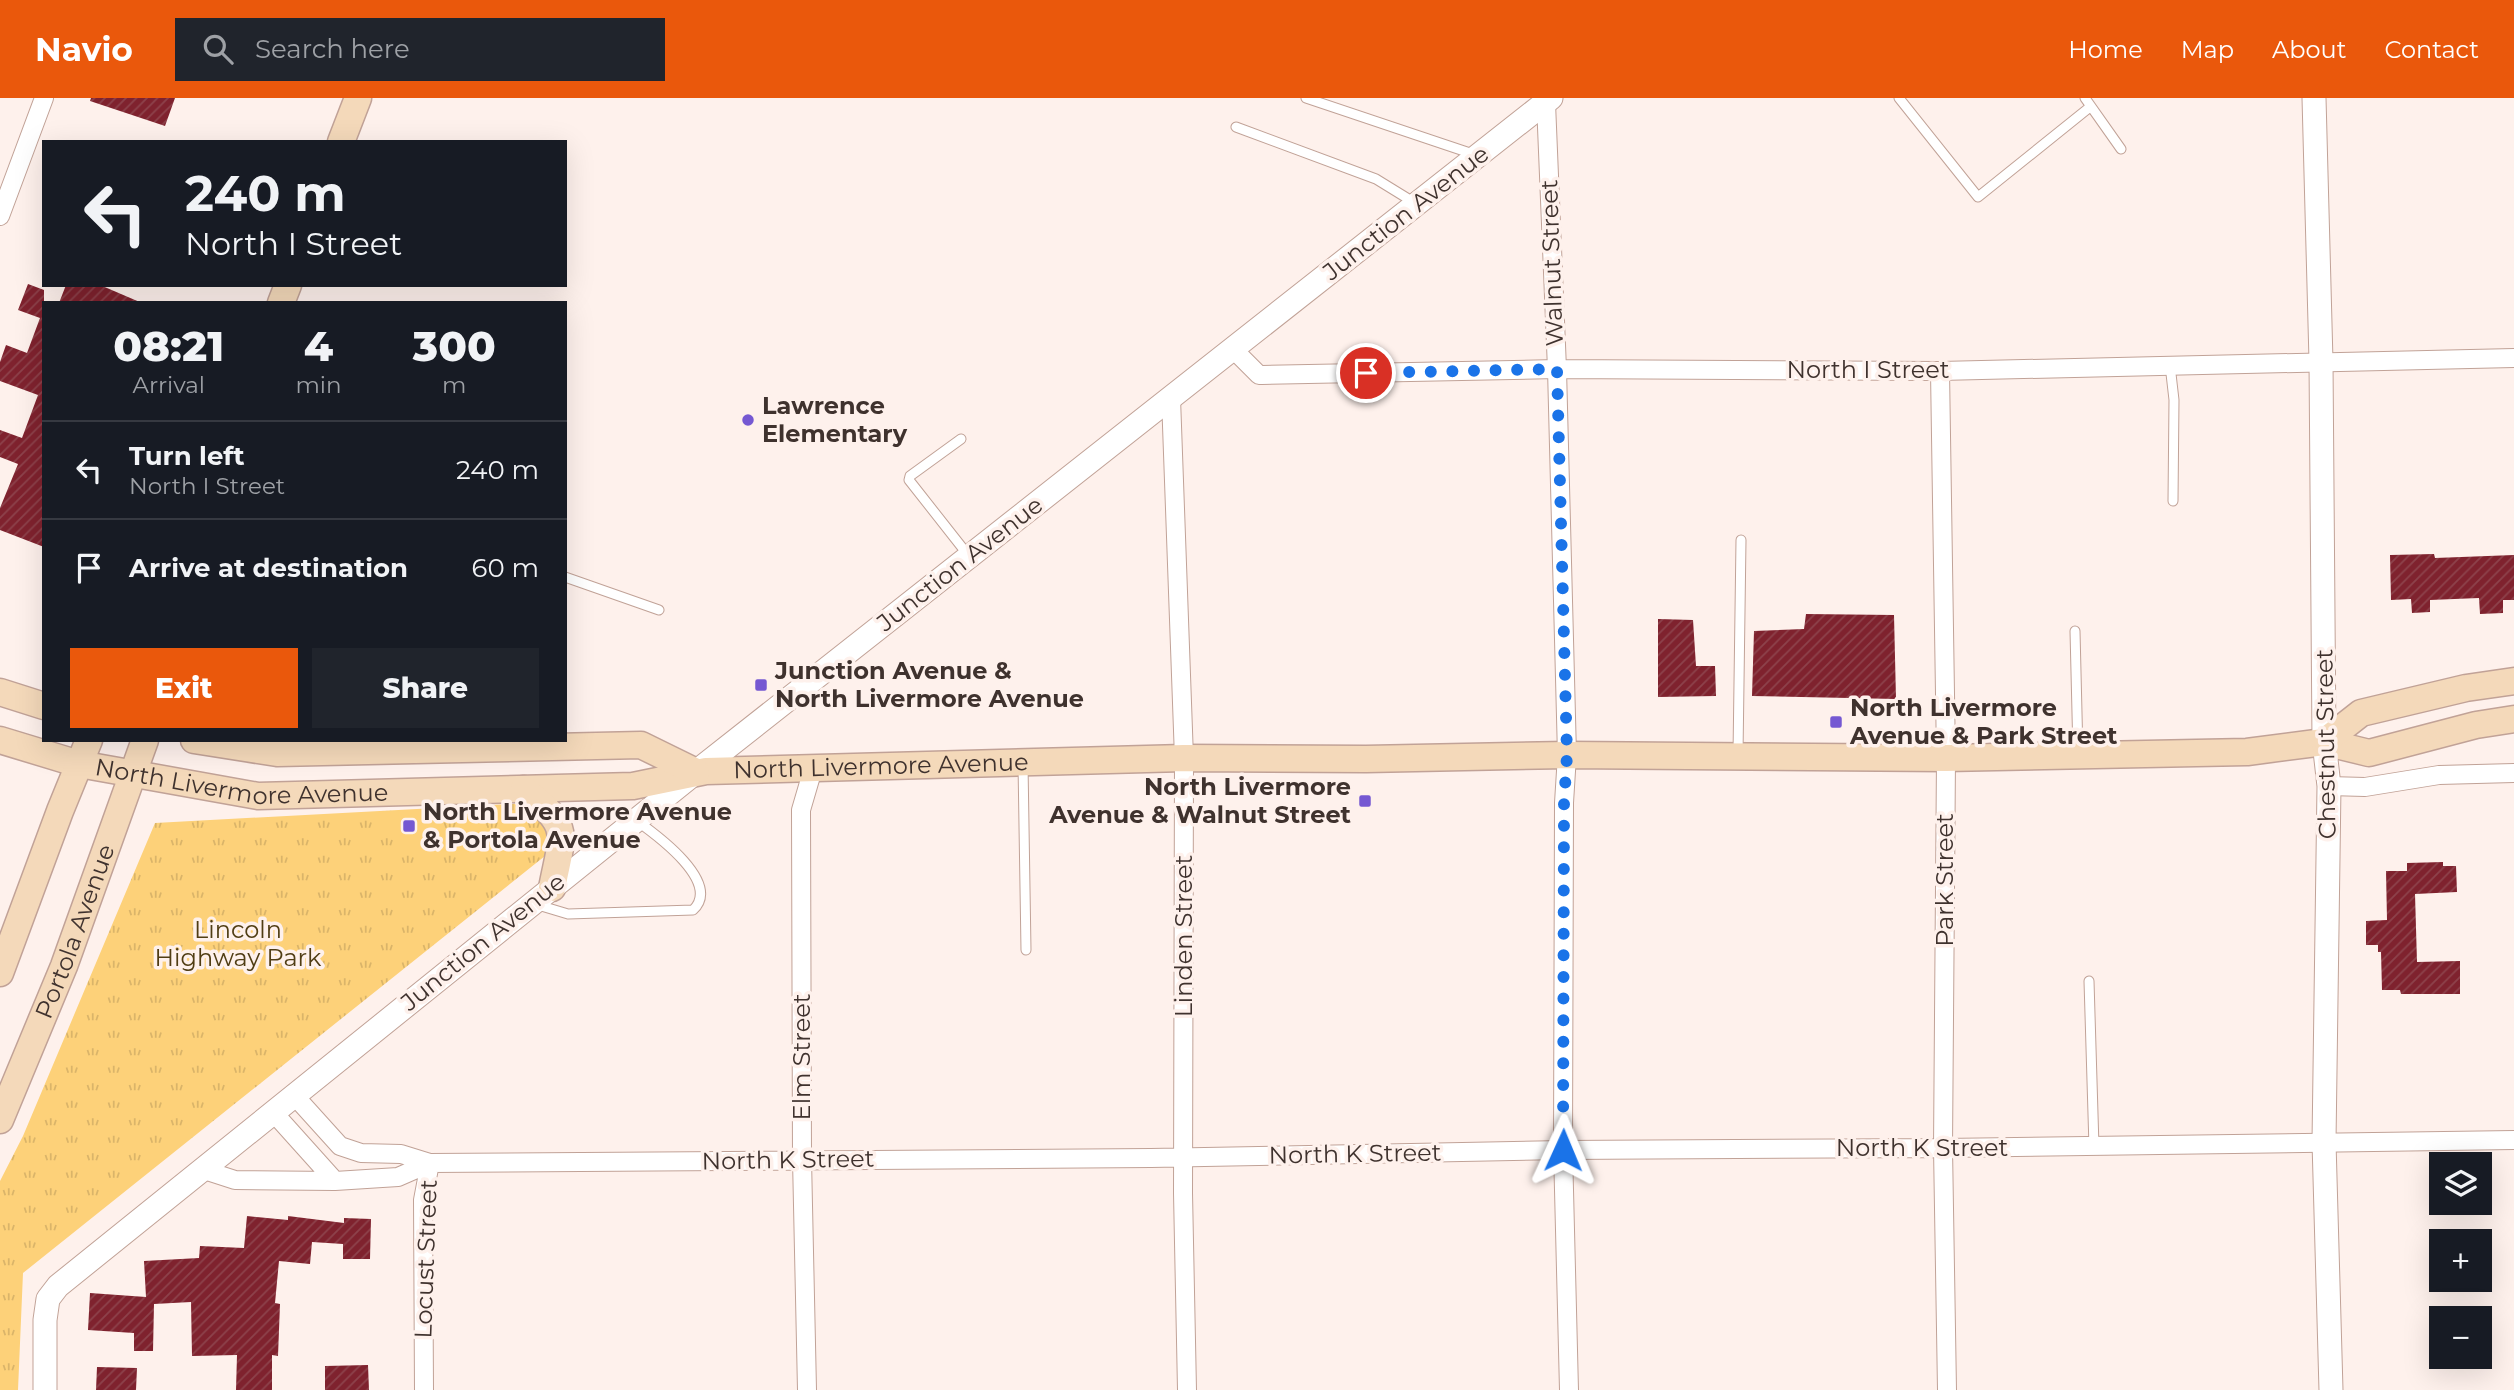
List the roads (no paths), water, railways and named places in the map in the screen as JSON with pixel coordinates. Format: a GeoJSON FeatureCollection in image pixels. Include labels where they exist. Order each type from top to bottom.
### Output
{"type":"FeatureCollection","features":[{"type":"Feature","properties":{"kind":"main road"},"geometry":{"type":"LineString","coordinates":[[342,140],[358,98]]}},
{"type":"Feature","properties":{"kind":"main road"},"geometry":{"type":"LineString","coordinates":[[2324,742],[2361,713],[2466,688],[2514,681]]}},
{"type":"Feature","properties":{"kind":"main road"},"geometry":{"type":"LineString","coordinates":[[0,692],[42,705]]}},
{"type":"Feature","properties":{"kind":"main road","name":"North Livermore Avenue"},"geometry":{"type":"LineString","coordinates":[[0,740],[84,752],[132,774],[258,796],[633,786],[696,772],[1184,758],[1366,759],[1567,755],[1946,758],[2247,752],[2324,742],[2369,753],[2476,725],[2514,719]]}},
{"type":"Feature","properties":{"kind":"main road","name":"Portola Avenue"},"geometry":{"type":"LineString","coordinates":[[0,1120],[64,966],[116,828],[144,742]]}},
{"type":"Feature","properties":{"kind":"main road","name":"North Livermore Avenue"},"geometry":{"type":"LineString","coordinates":[[207,742],[276,753],[516,744],[641,745],[696,772]]}},
{"type":"Feature","properties":{"kind":"main road"},"geometry":{"type":"LineString","coordinates":[[0,973],[84,752]]}},
{"type":"Feature","properties":{"kind":"main road"},"geometry":{"type":"LineString","coordinates":[[524,789],[552,811],[560,825],[561,839],[542,896]]}},
{"type":"Feature","properties":{"kind":"street"},"geometry":{"type":"LineString","coordinates":[[0,216],[44,98]]}},
{"type":"Feature","properties":{"kind":"street","name":"Chestnut Street"},"geometry":{"type":"LineString","coordinates":[[2314,98],[2321,361],[2324,742],[2329,786],[2324,1142],[2331,1390]]}},
{"type":"Feature","properties":{"kind":"street","name":"Junction Avenue"},"geometry":{"type":"LineString","coordinates":[[45,1390],[45,1320],[48,1299],[58,1286],[696,772],[1548,100]]}},
{"type":"Feature","properties":{"kind":"street","name":"Walnut Street"},"geometry":{"type":"LineString","coordinates":[[1548,100],[1567,755],[1564,803],[1563,1150],[1569,1390]]}},
{"type":"Feature","properties":{"kind":"street","name":"North I Street"},"geometry":{"type":"LineString","coordinates":[[1233,349],[1259,374],[1557,369],[1940,371],[2514,358]]}},
{"type":"Feature","properties":{"kind":"street","name":"Park Street"},"geometry":{"type":"LineString","coordinates":[[1940,371],[1946,758],[1943,1148],[1947,1390]]}},
{"type":"Feature","properties":{"kind":"street","name":"Linden Street"},"geometry":{"type":"LineString","coordinates":[[1171,398],[1184,758],[1183,1157],[1187,1390]]}},
{"type":"Feature","properties":{"kind":"street","name":"Elm Street"},"geometry":{"type":"LineString","coordinates":[[807,1390],[802,1159],[801,810],[813,769]]}},
{"type":"Feature","properties":{"kind":"street"},"geometry":{"type":"LineString","coordinates":[[2329,786],[2365,787],[2439,775],[2514,773]]}},
{"type":"Feature","properties":{"kind":"street","name":"Locust Street"},"geometry":{"type":"LineString","coordinates":[[293,1094],[340,1146],[361,1153],[401,1154],[429,1163],[423,1200],[424,1390]]}},
{"type":"Feature","properties":{"kind":"street"},"geometry":{"type":"LineString","coordinates":[[273,1112],[335,1181]]}},
{"type":"Feature","properties":{"kind":"street","name":"North K Street"},"geometry":{"type":"LineString","coordinates":[[201,1169],[235,1180],[335,1181],[398,1177],[429,1163],[1183,1157],[1563,1150],[2095,1147],[2514,1140]]}},
{"type":"Feature","properties":{"kind":"lane"},"geometry":{"type":"LineString","coordinates":[[1306,98],[1478,156]]}},
{"type":"Feature","properties":{"kind":"lane"},"geometry":{"type":"LineString","coordinates":[[1899,98],[1978,197],[2088,102],[2121,149]]}},
{"type":"Feature","properties":{"kind":"lane"},"geometry":{"type":"LineString","coordinates":[[1236,127],[1376,178],[1416,204]]}},
{"type":"Feature","properties":{"kind":"lane"},"geometry":{"type":"LineString","coordinates":[[2171,365],[2174,400],[2173,501]]}},
{"type":"Feature","properties":{"kind":"lane"},"geometry":{"type":"LineString","coordinates":[[961,439],[910,476],[909,480],[969,557]]}},
{"type":"Feature","properties":{"kind":"lane"},"geometry":{"type":"LineString","coordinates":[[1738,756],[1741,540]]}},
{"type":"Feature","properties":{"kind":"lane"},"geometry":{"type":"LineString","coordinates":[[567,578],[659,610]]}},
{"type":"Feature","properties":{"kind":"lane"},"geometry":{"type":"LineString","coordinates":[[2075,631],[2078,756]]}},
{"type":"Feature","properties":{"kind":"lane"},"geometry":{"type":"LineString","coordinates":[[1023,762],[1026,950]]}},
{"type":"Feature","properties":{"kind":"lane"},"geometry":{"type":"LineString","coordinates":[[542,896],[568,914],[693,910],[699,904],[702,892],[700,881],[662,839],[636,821]]}},
{"type":"Feature","properties":{"kind":"lane"},"geometry":{"type":"LineString","coordinates":[[2089,981],[2095,1147]]}},
{"type":"Feature","properties":{"kind":"place","name":"Lawrence Elementary"},"geometry":{"type":"Point","coordinates":[748,420]}},
{"type":"Feature","properties":{"kind":"place","name":"Junction Avenue & North Livermore Avenue"},"geometry":{"type":"Point","coordinates":[761,685]}},
{"type":"Feature","properties":{"kind":"place","name":"North Livermore Avenue & Park Street"},"geometry":{"type":"Point","coordinates":[1836,722]}},
{"type":"Feature","properties":{"kind":"place","name":"North Livermore Avenue & Walnut Street"},"geometry":{"type":"Point","coordinates":[1365,801]}},
{"type":"Feature","properties":{"kind":"place","name":"North Livermore Avenue & Portola Avenue"},"geometry":{"type":"Point","coordinates":[409,826]}},
{"type":"Feature","properties":{"kind":"park label","name":"Lincoln Highway Park"},"geometry":{"type":"Point","coordinates":[238,944]}}]}
